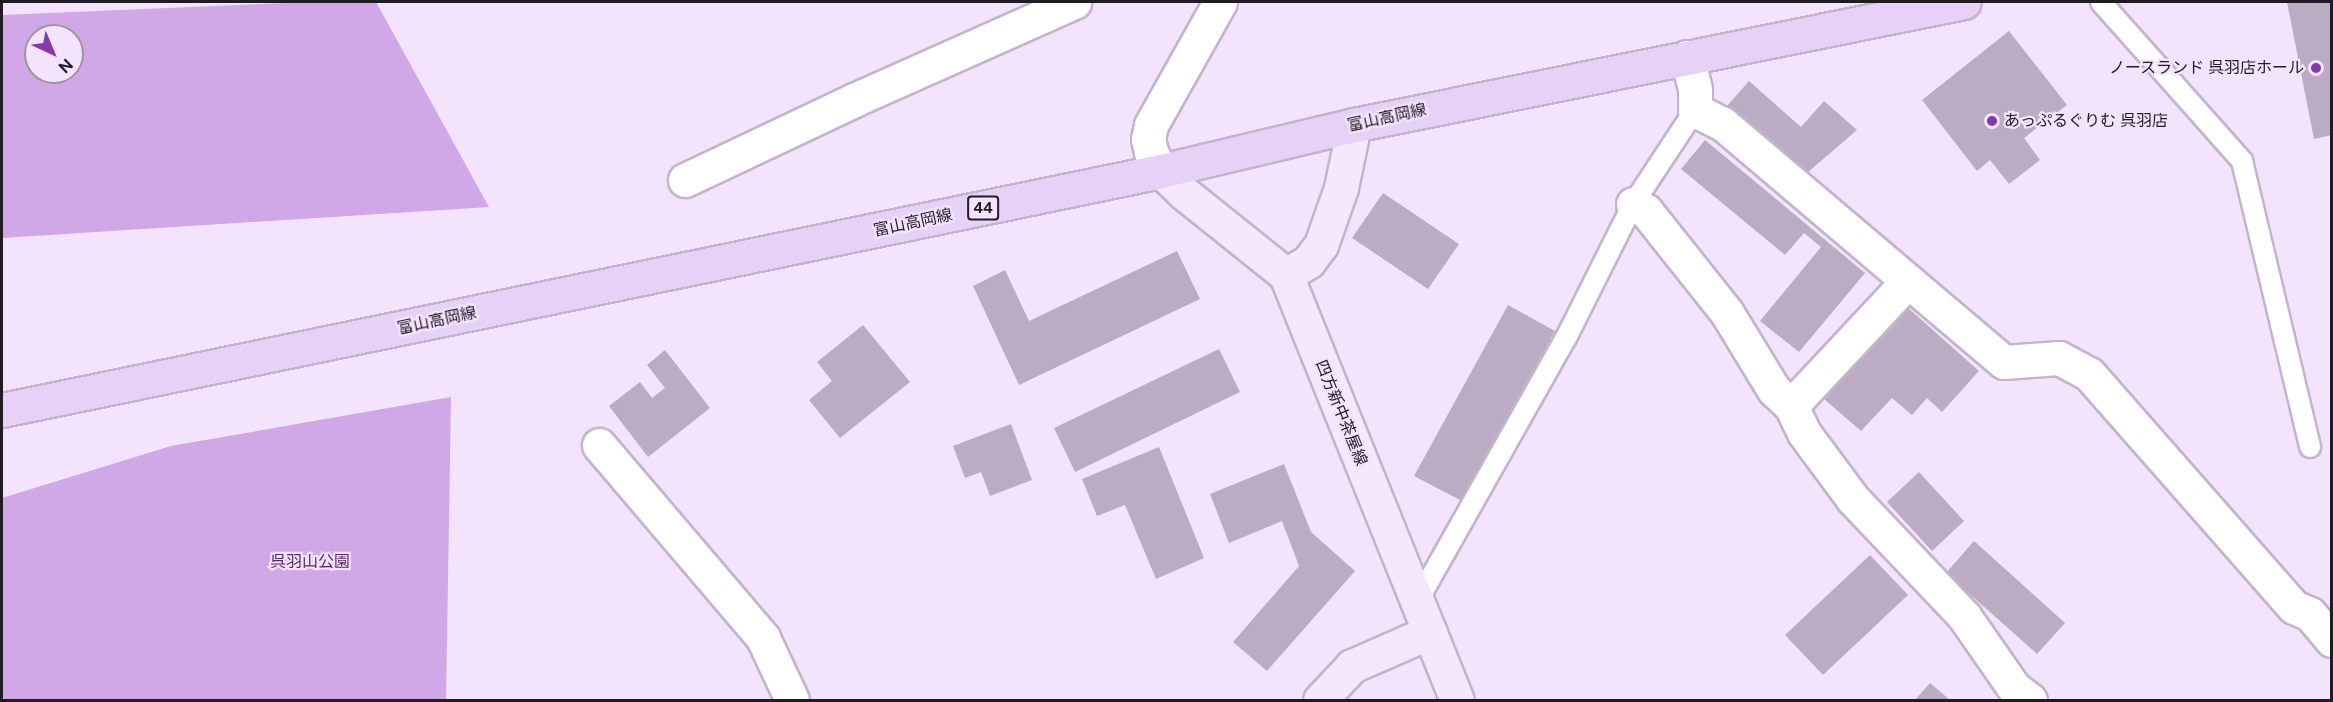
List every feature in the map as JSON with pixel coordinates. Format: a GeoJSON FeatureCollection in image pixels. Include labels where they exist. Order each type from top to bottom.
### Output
{"type":"FeatureCollection","features":[{"type":"Feature","properties":{"kind":"main road","name":"富山高岡線"},"geometry":{"type":"LineString","coordinates":[[2,410],[1161,171],[1354,125],[1964,2]]}},
{"type":"Feature","properties":{"kind":"main road"},"geometry":{"type":"LineString","coordinates":[[1286,275],[1308,262],[1321,245],[1341,188],[1354,125]]}},
{"type":"Feature","properties":{"kind":"main road","name":"四方新中茶屋線"},"geometry":{"type":"LineString","coordinates":[[1161,171],[1185,194],[1286,275],[1457,700]]}},
{"type":"Feature","properties":{"kind":"main road"},"geometry":{"type":"LineString","coordinates":[[1320,700],[1352,666],[1430,633]]}},
{"type":"Feature","properties":{"kind":"street"},"geometry":{"type":"LineString","coordinates":[[685,180],[854,100],[1074,2]]}},
{"type":"Feature","properties":{"kind":"street"},"geometry":{"type":"LineString","coordinates":[[1161,171],[1151,152],[1148,139],[1150,125],[1221,2]]}},
{"type":"Feature","properties":{"kind":"street"},"geometry":{"type":"LineString","coordinates":[[1687,57],[1695,89],[1695,110],[1723,124],[2004,362],[2059,358],[2089,374],[2294,607],[2310,614],[2331,640]]}},
{"type":"Feature","properties":{"kind":"street"},"geometry":{"type":"LineString","coordinates":[[1633,204],[1646,211],[1720,304],[1774,390],[1791,406],[1804,433],[1853,499],[1964,616],[2014,688],[2030,700]]}},
{"type":"Feature","properties":{"kind":"street"},"geometry":{"type":"LineString","coordinates":[[1791,406],[1908,280]]}},
{"type":"Feature","properties":{"kind":"street"},"geometry":{"type":"LineString","coordinates":[[599,445],[763,638],[792,700]]}},
{"type":"Feature","properties":{"kind":"lane"},"geometry":{"type":"LineString","coordinates":[[2101,2],[2242,161],[2310,447]]}},
{"type":"Feature","properties":{"kind":"lane"},"geometry":{"type":"LineString","coordinates":[[1417,602],[1566,338],[1633,204],[1695,110]]}},
{"type":"Feature","properties":{"kind":"green space"},"geometry":{"type":"Polygon","coordinates":[[[309,2],[376,2],[489,207],[2,238],[2,15],[309,2]]]}},
{"type":"Feature","properties":{"kind":"green space","name":"呉羽山公園"},"geometry":{"type":"Polygon","coordinates":[[[451,397],[446,700],[2,700],[2,498],[171,446],[451,397]]]}},
{"type":"Feature","properties":{"kind":"building","name":"ノースランド 呉羽店ホール"},"geometry":{"type":"Polygon","coordinates":[[[2287,2],[2332,2],[2332,135],[2314,139],[2287,2]]]}},
{"type":"Feature","properties":{"kind":"building","name":"あっぷるぐりむ 呉羽店"},"geometry":{"type":"Polygon","coordinates":[[[2009,31],[2067,105],[2024,138],[2040,160],[2009,184],[1990,160],[1977,171],[1922,100],[2009,31]]]}},
{"type":"Feature","properties":{"kind":"building"},"geometry":{"type":"Polygon","coordinates":[[[1749,81],[1801,127],[1824,101],[1857,130],[1807,173],[1727,106],[1749,81]]]}},
{"type":"Feature","properties":{"kind":"building"},"geometry":{"type":"Polygon","coordinates":[[[1705,140],[1865,273],[1799,352],[1760,321],[1821,247],[1804,233],[1785,255],[1681,169],[1705,140]]]}},
{"type":"Feature","properties":{"kind":"building"},"geometry":{"type":"Polygon","coordinates":[[[1383,193],[1459,244],[1428,289],[1352,238],[1383,193]]]}},
{"type":"Feature","properties":{"kind":"building"},"geometry":{"type":"Polygon","coordinates":[[[1177,251],[1200,299],[1019,385],[973,286],[1005,270],[1029,321],[1177,251]]]}},
{"type":"Feature","properties":{"kind":"building"},"geometry":{"type":"Polygon","coordinates":[[[1508,305],[1555,331],[1462,501],[1414,476],[1508,305]]]}},
{"type":"Feature","properties":{"kind":"building"},"geometry":{"type":"Polygon","coordinates":[[[1907,307],[1979,371],[1942,412],[1927,398],[1912,415],[1892,398],[1861,431],[1824,399],[1907,307]]]}},
{"type":"Feature","properties":{"kind":"building"},"geometry":{"type":"Polygon","coordinates":[[[863,325],[910,382],[840,438],[809,400],[832,381],[817,362],[863,325]]]}},
{"type":"Feature","properties":{"kind":"building"},"geometry":{"type":"Polygon","coordinates":[[[1219,349],[1240,392],[1075,472],[1054,428],[1219,349]]]}},
{"type":"Feature","properties":{"kind":"building"},"geometry":{"type":"Polygon","coordinates":[[[665,350],[710,408],[648,457],[609,406],[640,382],[652,398],[665,388],[647,365],[665,350]]]}},
{"type":"Feature","properties":{"kind":"building"},"geometry":{"type":"Polygon","coordinates":[[[1011,424],[1032,480],[990,496],[981,472],[965,478],[953,446],[1011,424]]]}},
{"type":"Feature","properties":{"kind":"building"},"geometry":{"type":"Polygon","coordinates":[[[1159,447],[1204,558],[1156,579],[1125,505],[1097,516],[1082,479],[1159,447]]]}},
{"type":"Feature","properties":{"kind":"building"},"geometry":{"type":"Polygon","coordinates":[[[1284,464],[1311,532],[1355,571],[1267,671],[1233,642],[1299,566],[1282,521],[1229,543],[1210,494],[1284,464]]]}},
{"type":"Feature","properties":{"kind":"building"},"geometry":{"type":"Polygon","coordinates":[[[1919,472],[1964,521],[1932,551],[1887,502],[1919,472]]]}},
{"type":"Feature","properties":{"kind":"building"},"geometry":{"type":"Polygon","coordinates":[[[1974,541],[2065,623],[2037,654],[1946,573],[1974,541]]]}},
{"type":"Feature","properties":{"kind":"building"},"geometry":{"type":"Polygon","coordinates":[[[1870,555],[1908,595],[1823,675],[1785,635],[1870,555]]]}},
{"type":"Feature","properties":{"kind":"building"},"geometry":{"type":"Polygon","coordinates":[[[1930,683],[1950,700],[1915,700],[1930,683]]]}},
{"type":"Feature","properties":{"kind":"place","name":"ノースランド 呉羽店ホール"},"geometry":{"type":"Point","coordinates":[2316,68]}},
{"type":"Feature","properties":{"kind":"place","name":"あっぷるぐりむ 呉羽店"},"geometry":{"type":"Point","coordinates":[1992,121]}}]}
